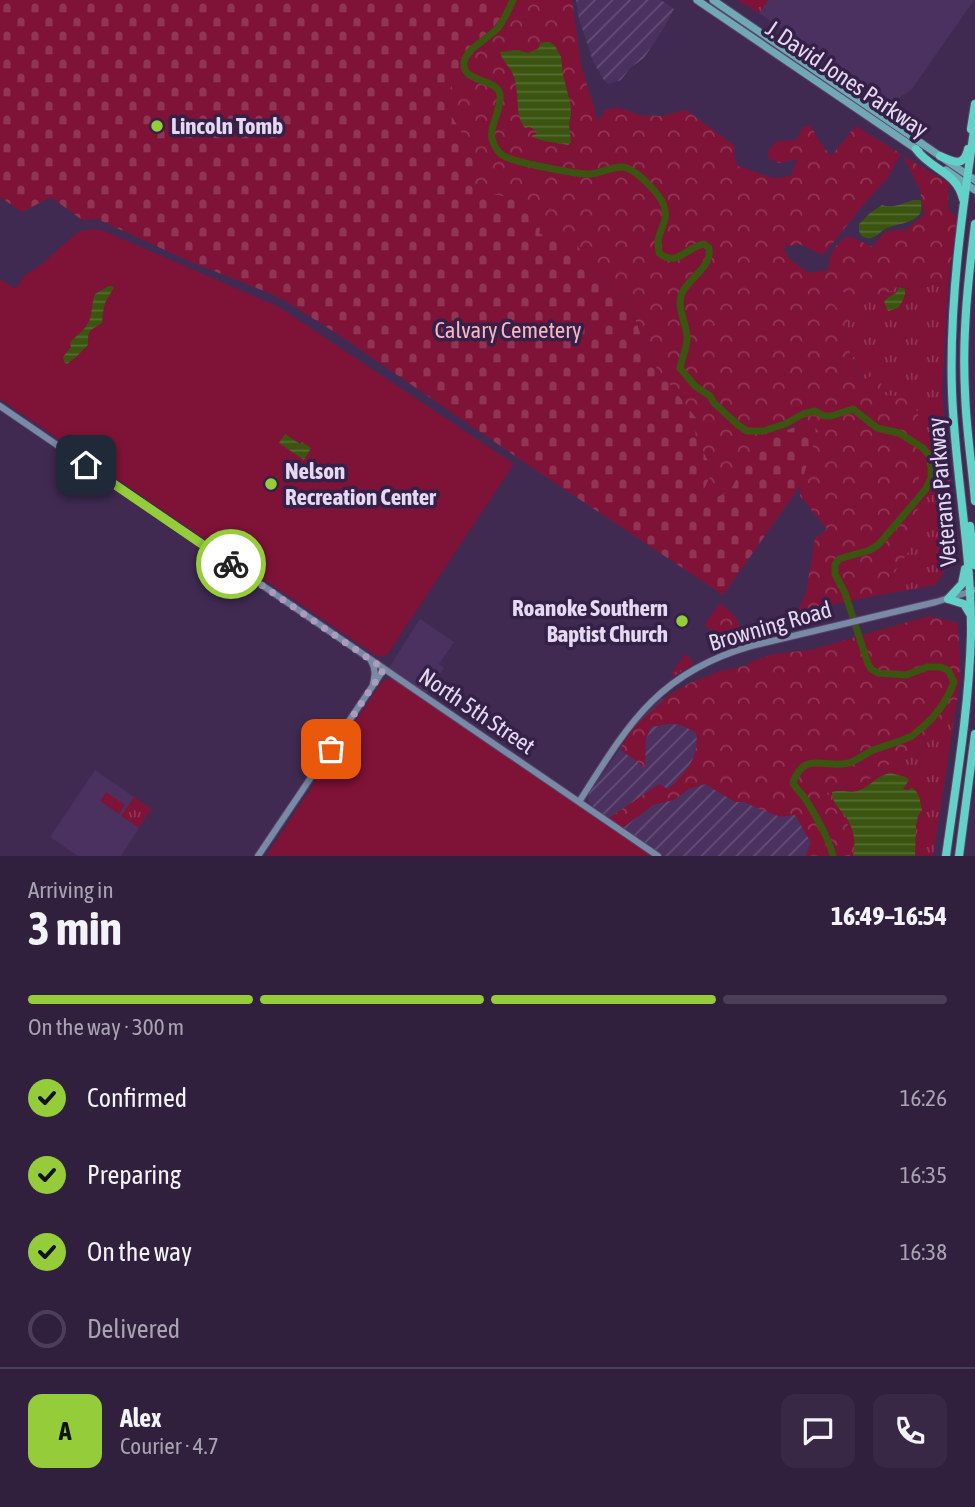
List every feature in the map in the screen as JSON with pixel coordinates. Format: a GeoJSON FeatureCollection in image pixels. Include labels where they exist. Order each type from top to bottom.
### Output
{"type":"FeatureCollection","features":[{"type":"Feature","properties":{"kind":"highway"},"geometry":{"type":"LineString","coordinates":[[940,156],[956,162],[965,159],[975,104]]}},
{"type":"Feature","properties":{"kind":"highway","name":"Veterans Parkway"},"geometry":{"type":"LineString","coordinates":[[946,856],[966,702],[973,594],[952,394],[952,338],[956,279],[964,207],[971,182],[975,124]]}},
{"type":"Feature","properties":{"kind":"highway"},"geometry":{"type":"LineString","coordinates":[[916,149],[922,158],[954,180],[961,190],[964,207]]}},
{"type":"Feature","properties":{"kind":"highway","name":"Veterans Parkway"},"geometry":{"type":"LineString","coordinates":[[975,224],[966,312],[964,380],[975,501]]}},
{"type":"Feature","properties":{"kind":"highway"},"geometry":{"type":"LineString","coordinates":[[969,272],[974,265],[975,252]]}},
{"type":"Feature","properties":{"kind":"highway"},"geometry":{"type":"LineString","coordinates":[[961,492],[968,516],[975,565]]}},
{"type":"Feature","properties":{"kind":"highway"},"geometry":{"type":"LineString","coordinates":[[948,599],[965,575],[965,531]]}},
{"type":"Feature","properties":{"kind":"highway"},"geometry":{"type":"LineString","coordinates":[[948,599],[964,604],[971,615]]}},
{"type":"Feature","properties":{"kind":"highway"},"geometry":{"type":"LineString","coordinates":[[959,856],[975,734]]}},
{"type":"Feature","properties":{"kind":"main road","name":"J. David Jones Parkway"},"geometry":{"type":"LineString","coordinates":[[713,0],[940,156],[971,182]]}},
{"type":"Feature","properties":{"kind":"main road","name":"J. David Jones Parkway"},"geometry":{"type":"LineString","coordinates":[[700,2],[916,149],[971,182]]}},
{"type":"Feature","properties":{"kind":"main road","name":"North 5th Street"},"geometry":{"type":"LineString","coordinates":[[0,405],[657,856]]}},
{"type":"Feature","properties":{"kind":"main road","name":"Browning Road"},"geometry":{"type":"LineString","coordinates":[[579,802],[631,725],[650,702],[679,677],[715,658],[751,646],[973,594]]}},
{"type":"Feature","properties":{"kind":"main road"},"geometry":{"type":"LineString","coordinates":[[369,659],[374,669],[373,686]]}},
{"type":"Feature","properties":{"kind":"main road"},"geometry":{"type":"LineString","coordinates":[[258,856],[384,669]]}},
{"type":"Feature","properties":{"kind":"main road"},"geometry":{"type":"LineString","coordinates":[[373,686],[387,677],[400,680]]}},
{"type":"Feature","properties":{"kind":"shaded area"},"geometry":{"type":"Polygon","coordinates":[[[576,0],[661,0],[674,9],[644,58],[630,68],[621,80],[608,84],[593,61],[579,19],[576,0]]]}},
{"type":"Feature","properties":{"kind":"shaded area"},"geometry":{"type":"Polygon","coordinates":[[[768,0],[974,0],[912,89],[898,99],[888,101],[759,13],[768,0]]]}},
{"type":"Feature","properties":{"kind":"shaded area"},"geometry":{"type":"Polygon","coordinates":[[[550,42],[561,57],[570,102],[571,142],[568,145],[534,138],[531,136],[537,134],[536,131],[530,127],[525,128],[519,116],[514,77],[500,52],[518,50],[528,53],[539,48],[540,43],[550,42]]]}},
{"type":"Feature","properties":{"kind":"shaded area"},"geometry":{"type":"Polygon","coordinates":[[[921,200],[921,213],[914,219],[887,228],[873,238],[865,238],[860,234],[859,224],[882,205],[894,206],[921,200]]]}},
{"type":"Feature","properties":{"kind":"shaded area"},"geometry":{"type":"Polygon","coordinates":[[[109,286],[114,288],[105,305],[102,323],[90,331],[88,345],[67,364],[63,357],[71,347],[70,343],[89,321],[95,294],[109,286]]]}},
{"type":"Feature","properties":{"kind":"shaded area"},"geometry":{"type":"Polygon","coordinates":[[[899,287],[905,289],[902,301],[898,308],[888,311],[884,302],[896,293],[899,287]]]}},
{"type":"Feature","properties":{"kind":"shaded area"},"geometry":{"type":"Polygon","coordinates":[[[285,434],[311,448],[304,460],[279,443],[285,434]]]}},
{"type":"Feature","properties":{"kind":"shaded area"},"geometry":{"type":"Polygon","coordinates":[[[420,619],[454,642],[439,664],[444,668],[426,694],[388,669],[420,619]]]}},
{"type":"Feature","properties":{"kind":"shaded area"},"geometry":{"type":"Polygon","coordinates":[[[662,698],[710,731],[803,810],[825,856],[663,856],[592,806],[588,800],[589,793],[640,720],[662,698]]]}},
{"type":"Feature","properties":{"kind":"shaded area"},"geometry":{"type":"Polygon","coordinates":[[[95,770],[151,809],[121,856],[78,856],[50,837],[95,770]]]}},
{"type":"Feature","properties":{"kind":"shaded area"},"geometry":{"type":"Polygon","coordinates":[[[890,773],[906,777],[909,780],[903,789],[912,788],[919,798],[922,810],[916,826],[915,856],[853,856],[853,831],[835,803],[832,792],[857,791],[890,773]]]}},
{"type":"Feature","properties":{"kind":"green space","name":"Calvary Cemetery"},"geometry":{"type":"Polygon","coordinates":[[[0,0],[513,0],[442,100],[472,150],[475,190],[517,199],[542,217],[539,233],[557,243],[574,238],[592,275],[623,296],[632,309],[648,357],[696,418],[695,437],[713,470],[703,491],[713,499],[730,491],[760,435],[778,433],[810,422],[818,431],[800,486],[723,595],[284,300],[97,219],[82,220],[51,197],[22,212],[0,197],[0,0]]]}},
{"type":"Feature","properties":{"kind":"green space"},"geometry":{"type":"Polygon","coordinates":[[[459,0],[572,0],[581,65],[598,121],[605,110],[617,107],[639,115],[662,116],[686,110],[735,146],[734,157],[738,166],[773,178],[791,176],[797,159],[779,163],[768,158],[769,149],[777,141],[796,140],[803,127],[811,126],[831,156],[856,126],[901,154],[888,178],[823,255],[799,244],[783,247],[788,258],[809,273],[828,270],[833,250],[849,236],[873,247],[884,232],[907,229],[924,215],[920,190],[903,156],[949,183],[948,209],[957,218],[948,284],[903,282],[878,300],[860,298],[838,290],[827,295],[848,319],[847,346],[863,380],[875,374],[882,378],[880,395],[905,396],[918,412],[917,533],[907,554],[874,596],[797,612],[806,593],[815,538],[827,529],[800,496],[800,486],[818,430],[797,425],[778,433],[761,435],[730,491],[713,499],[703,491],[713,470],[695,437],[696,418],[648,357],[632,309],[623,296],[592,275],[574,239],[557,243],[539,233],[517,199],[475,191],[472,150],[434,87],[459,0]]]}},
{"type":"Feature","properties":{"kind":"green space"},"geometry":{"type":"Polygon","coordinates":[[[737,0],[768,0],[759,13],[737,0]]]}},
{"type":"Feature","properties":{"kind":"green space"},"geometry":{"type":"Polygon","coordinates":[[[95,229],[279,307],[514,464],[387,655],[375,655],[0,399],[0,279],[15,289],[25,275],[41,265],[72,237],[81,231],[95,229]]]}},
{"type":"Feature","properties":{"kind":"green space"},"geometry":{"type":"Polygon","coordinates":[[[903,282],[948,284],[942,391],[958,551],[935,585],[874,596],[907,554],[880,395],[864,381],[847,346],[848,319],[827,295],[838,290],[860,298],[878,300],[903,282]]]}},
{"type":"Feature","properties":{"kind":"green space"},"geometry":{"type":"Polygon","coordinates":[[[720,603],[739,624],[740,633],[735,637],[726,639],[704,625],[720,603]]]}},
{"type":"Feature","properties":{"kind":"green space"},"geometry":{"type":"Polygon","coordinates":[[[929,616],[958,623],[961,678],[955,712],[943,730],[909,756],[891,763],[865,782],[828,787],[826,792],[852,835],[850,856],[805,856],[811,843],[795,815],[781,817],[744,802],[735,802],[705,784],[689,789],[674,800],[653,805],[623,828],[609,818],[659,784],[668,789],[690,764],[696,750],[696,733],[675,724],[652,726],[646,739],[645,768],[621,750],[635,726],[669,695],[720,671],[748,665],[752,661],[774,654],[811,650],[929,616]]]}},
{"type":"Feature","properties":{"kind":"green space"},"geometry":{"type":"Polygon","coordinates":[[[685,654],[693,664],[672,677],[672,673],[685,654]]]}},
{"type":"Feature","properties":{"kind":"green space"},"geometry":{"type":"Polygon","coordinates":[[[390,679],[402,684],[653,856],[266,856],[381,683],[390,679]]]}},
{"type":"Feature","properties":{"kind":"green space"},"geometry":{"type":"Polygon","coordinates":[[[955,713],[933,856],[850,856],[850,850],[826,792],[828,787],[865,782],[891,763],[909,756],[943,730],[955,713]]]}},
{"type":"Feature","properties":{"kind":"green space"},"geometry":{"type":"Polygon","coordinates":[[[106,792],[125,805],[119,814],[100,801],[106,792]]]}},
{"type":"Feature","properties":{"kind":"green space"},"geometry":{"type":"Polygon","coordinates":[[[134,797],[151,809],[139,828],[121,816],[134,797]]]}},
{"type":"Feature","properties":{"kind":"waterway"},"geometry":{"type":"LineString","coordinates":[[513,0],[498,28],[474,48],[464,62],[468,74],[493,86],[500,95],[492,131],[494,144],[501,154],[508,158],[560,170],[591,174],[614,168],[627,168],[649,184],[664,206],[665,221],[658,242],[659,253],[665,257],[676,258],[704,244],[709,248],[704,267],[685,287],[680,298],[687,340],[680,368],[695,386],[710,396],[714,403],[747,431],[763,431],[815,411],[831,416],[853,409],[877,428],[899,433],[923,448],[931,458],[931,478],[925,490],[878,545],[839,559],[835,565],[835,574],[845,593],[871,669],[878,673],[906,675],[927,667],[940,667],[948,670],[954,682],[938,712],[910,737],[873,750],[849,763],[809,764],[798,773],[793,783],[816,817],[833,856]]}},
{"type":"Feature","properties":{"kind":"way so far"},"geometry":{"type":"LineString","coordinates":[[231,564],[384,669],[331,749]]}},
{"type":"Feature","properties":{"kind":"place","name":"Lincoln Tomb"},"geometry":{"type":"Point","coordinates":[157,126]}},
{"type":"Feature","properties":{"kind":"place","name":"Nelson Recreation Center"},"geometry":{"type":"Point","coordinates":[271,484]}},
{"type":"Feature","properties":{"kind":"place","name":"Roanoke Southern Baptist Church"},"geometry":{"type":"Point","coordinates":[682,621]}},
{"type":"Feature","properties":{"kind":"route"},"geometry":{"type":"LineString","coordinates":[[86,465],[231,564]]}}]}
